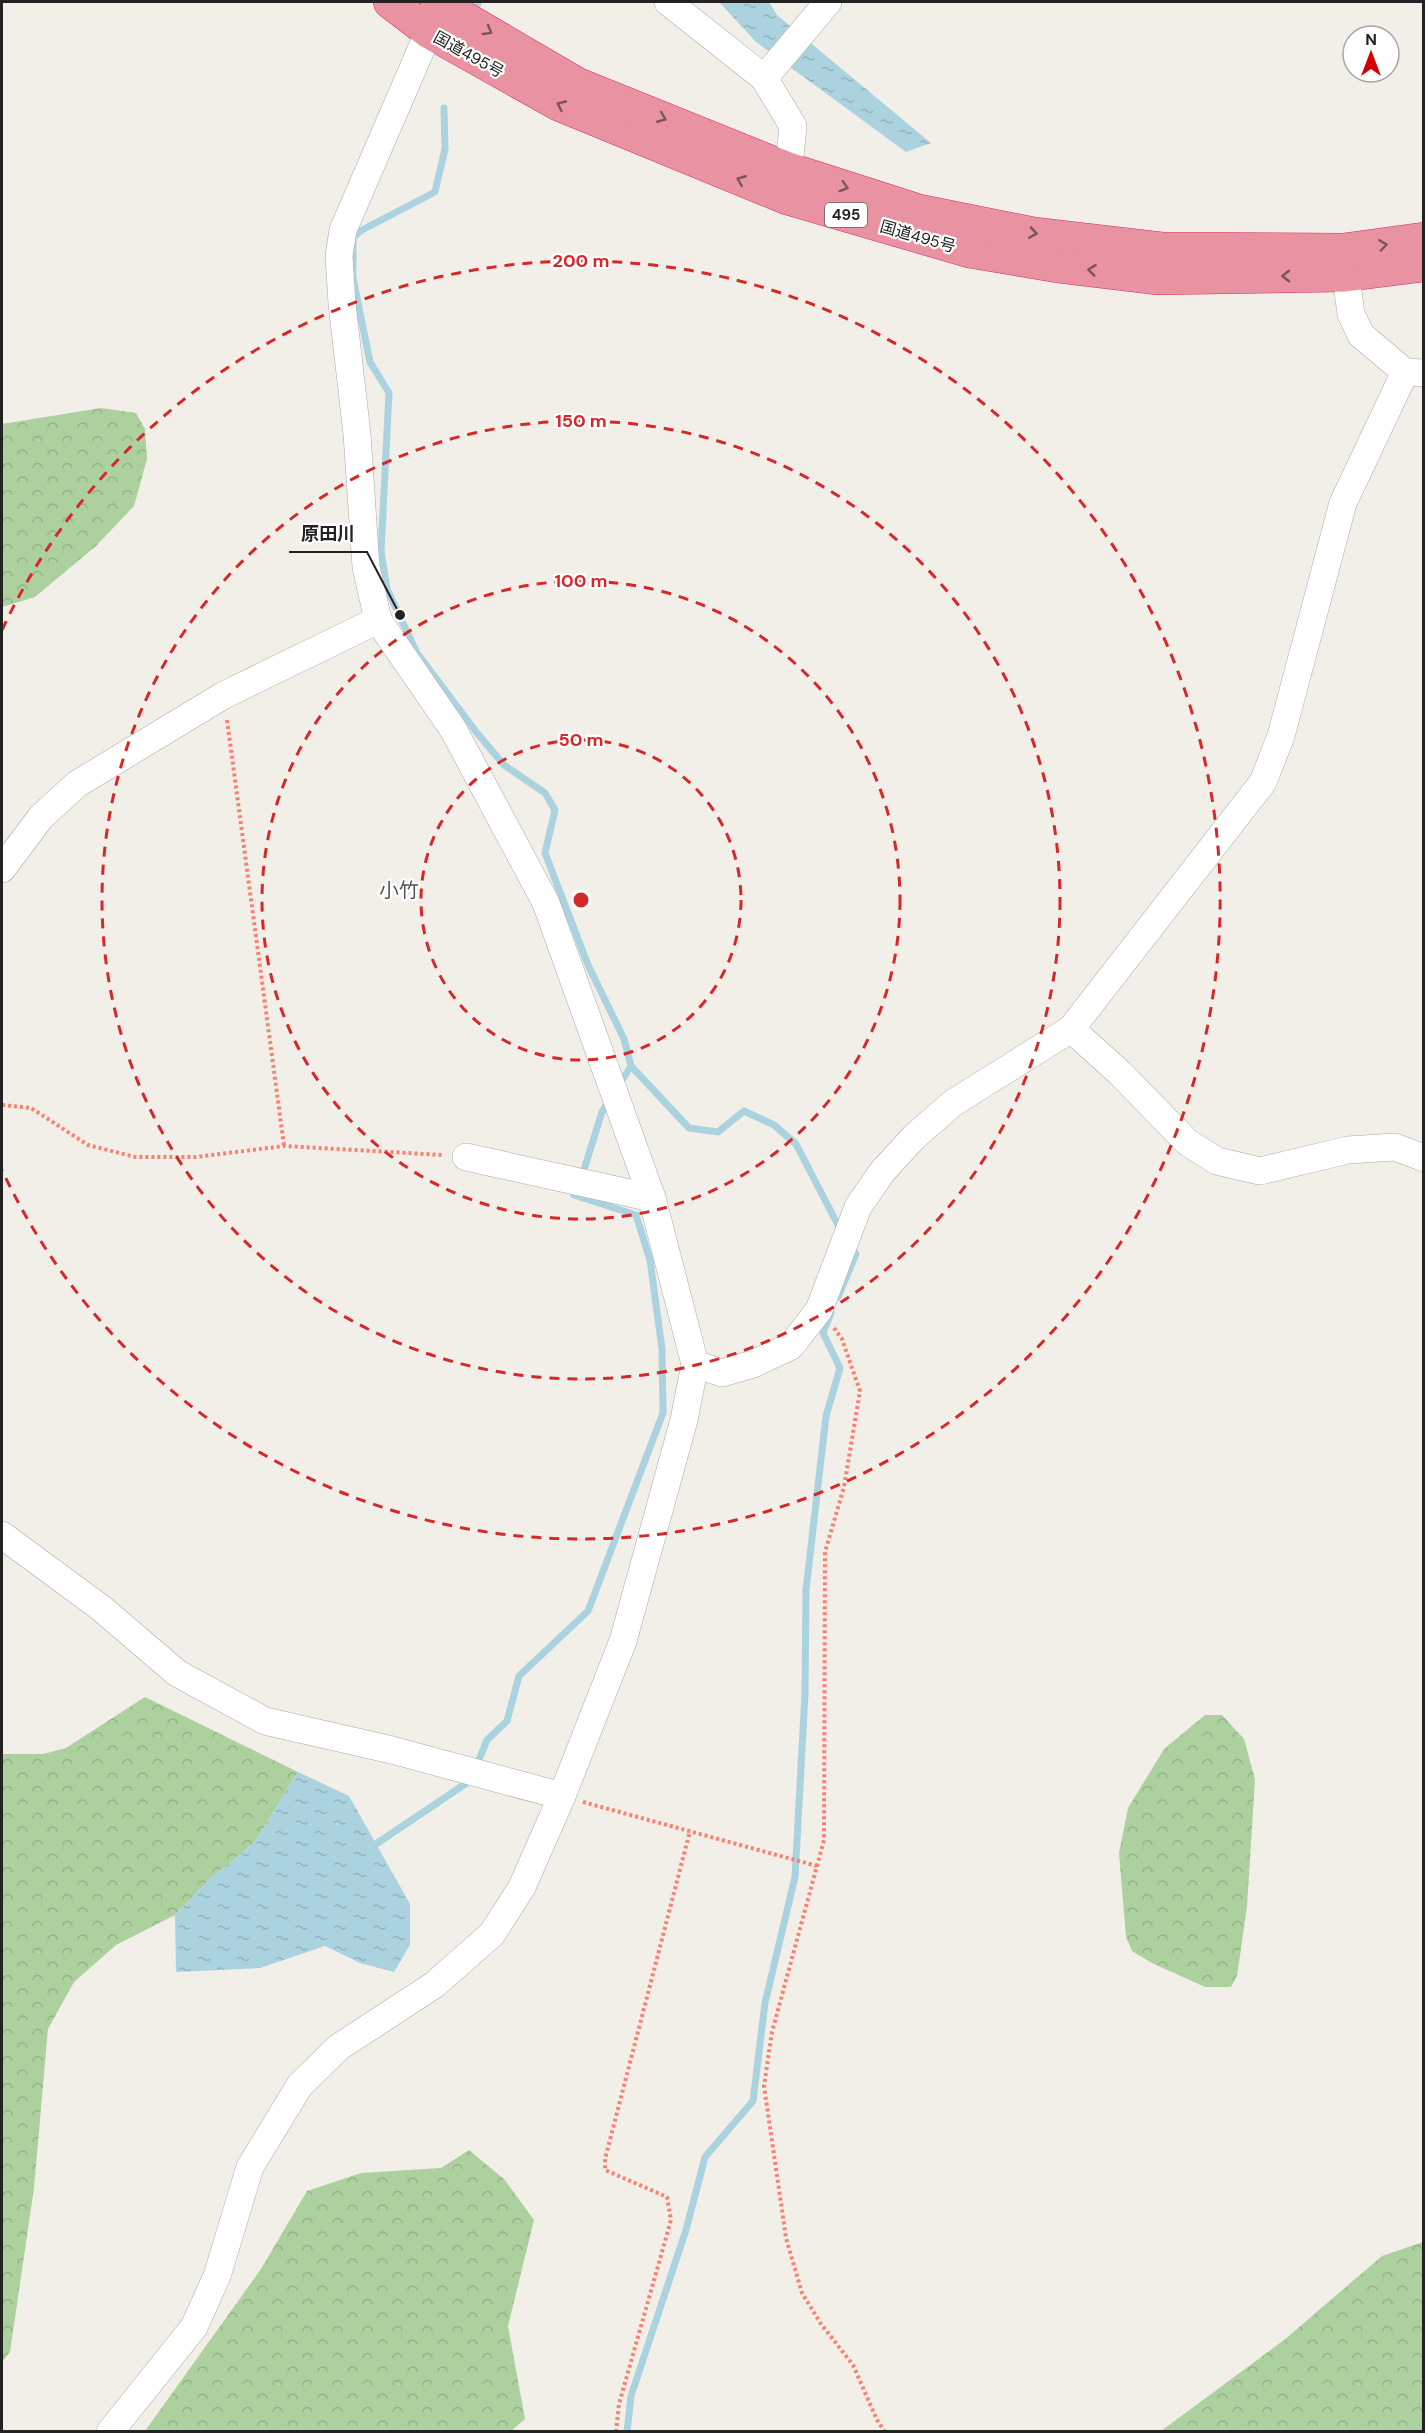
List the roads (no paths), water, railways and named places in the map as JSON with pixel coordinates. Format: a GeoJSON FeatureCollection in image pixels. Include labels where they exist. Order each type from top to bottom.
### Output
{"type":"FeatureCollection","features":[{"type":"Feature","properties":{"kind":"highway","name":"国道495号"},"geometry":{"type":"LineString","coordinates":[[390,2],[438,10],[558,104],[969,251],[1058,266],[1158,278],[1344,262],[1424,265]]}},
{"type":"Feature","properties":{"kind":"highway","name":"国道495号"},"geometry":{"type":"LineString","coordinates":[[1344,262],[1424,239]]}},
{"type":"Feature","properties":{"kind":"street"},"geometry":{"type":"LineString","coordinates":[[668,2],[766,76],[793,126],[787,184]]}},
{"type":"Feature","properties":{"kind":"street"},"geometry":{"type":"LineString","coordinates":[[766,76],[828,2]]}},
{"type":"Feature","properties":{"kind":"street"},"geometry":{"type":"LineString","coordinates":[[110,2432],[194,2327],[217,2276],[250,2168],[300,2085],[339,2047],[434,1985],[492,1934],[522,1887],[562,1796],[622,1641],[684,1420],[695,1364],[652,1198],[546,903],[453,729],[378,620],[366,567],[357,434],[342,304],[339,256],[343,230],[438,10]]}},
{"type":"Feature","properties":{"kind":"street"},"geometry":{"type":"LineString","coordinates":[[695,1364],[722,1373],[753,1364],[791,1346],[819,1310],[858,1207],[890,1164],[914,1137],[953,1103],[1071,1029],[1263,782],[1281,736],[1343,503],[1414,372],[1361,335],[1351,314],[1344,262]]}},
{"type":"Feature","properties":{"kind":"street"},"geometry":{"type":"LineString","coordinates":[[2,869],[41,817],[77,784],[224,695],[378,620]]}},
{"type":"Feature","properties":{"kind":"street"},"geometry":{"type":"LineString","coordinates":[[1071,1029],[1120,1073],[1187,1142],[1217,1161],[1260,1171],[1348,1150],[1395,1147],[1424,1158]]}},
{"type":"Feature","properties":{"kind":"street"},"geometry":{"type":"LineString","coordinates":[[466,1157],[652,1198]]}},
{"type":"Feature","properties":{"kind":"street"},"geometry":{"type":"LineString","coordinates":[[2,1535],[101,1608],[177,1673],[265,1721],[392,1750],[562,1796]]}},
{"type":"Feature","properties":{"kind":"water"},"geometry":{"type":"Polygon","coordinates":[[[719,2],[769,2],[777,15],[931,143],[906,152],[756,42],[719,2]]]}},
{"type":"Feature","properties":{"kind":"water"},"geometry":{"type":"Polygon","coordinates":[[[298,1772],[349,1796],[410,1904],[410,1945],[394,1972],[360,1963],[325,1946],[260,1968],[176,1972],[175,1915],[210,1879],[255,1842],[298,1772]]]}},
{"type":"Feature","properties":{"kind":"waterway"},"geometry":{"type":"LineString","coordinates":[[444,108],[445,149],[435,192],[362,230],[353,237],[353,278],[370,362],[389,393],[381,551],[387,589],[417,653],[477,733],[504,765],[545,793],[555,810],[545,853],[588,965],[624,1039],[631,1066],[689,1128],[718,1132],[744,1111],[774,1125],[796,1144],[841,1231]]}},
{"type":"Feature","properties":{"kind":"waterway"},"geometry":{"type":"LineString","coordinates":[[619,1085],[631,1066]]}},
{"type":"Feature","properties":{"kind":"waterway"},"geometry":{"type":"LineString","coordinates":[[582,1176],[602,1112],[609,1100]]}},
{"type":"Feature","properties":{"kind":"waterway"},"geometry":{"type":"LineString","coordinates":[[476,1767],[487,1740],[507,1721],[519,1676],[588,1611],[663,1413],[662,1349],[650,1260],[636,1215],[574,1195],[578,1187]]}},
{"type":"Feature","properties":{"kind":"waterway"},"geometry":{"type":"LineString","coordinates":[[838,1297],[856,1254],[850,1245]]}},
{"type":"Feature","properties":{"kind":"waterway"},"geometry":{"type":"LineString","coordinates":[[627,2432],[631,2396],[686,2230],[705,2157],[753,2101],[765,2003],[795,1877],[805,1694],[806,1590],[826,1416],[840,1368],[823,1333],[831,1313]]}},
{"type":"Feature","properties":{"kind":"waterway"},"geometry":{"type":"LineString","coordinates":[[373,1846],[471,1780]]}},
{"type":"Feature","properties":{"kind":"place","name":"原田川"},"geometry":{"type":"Point","coordinates":[400,615]}},
{"type":"Feature","properties":{"kind":"district","name":"小竹"},"geometry":{"type":"Point","coordinates":[399,890]}}]}
